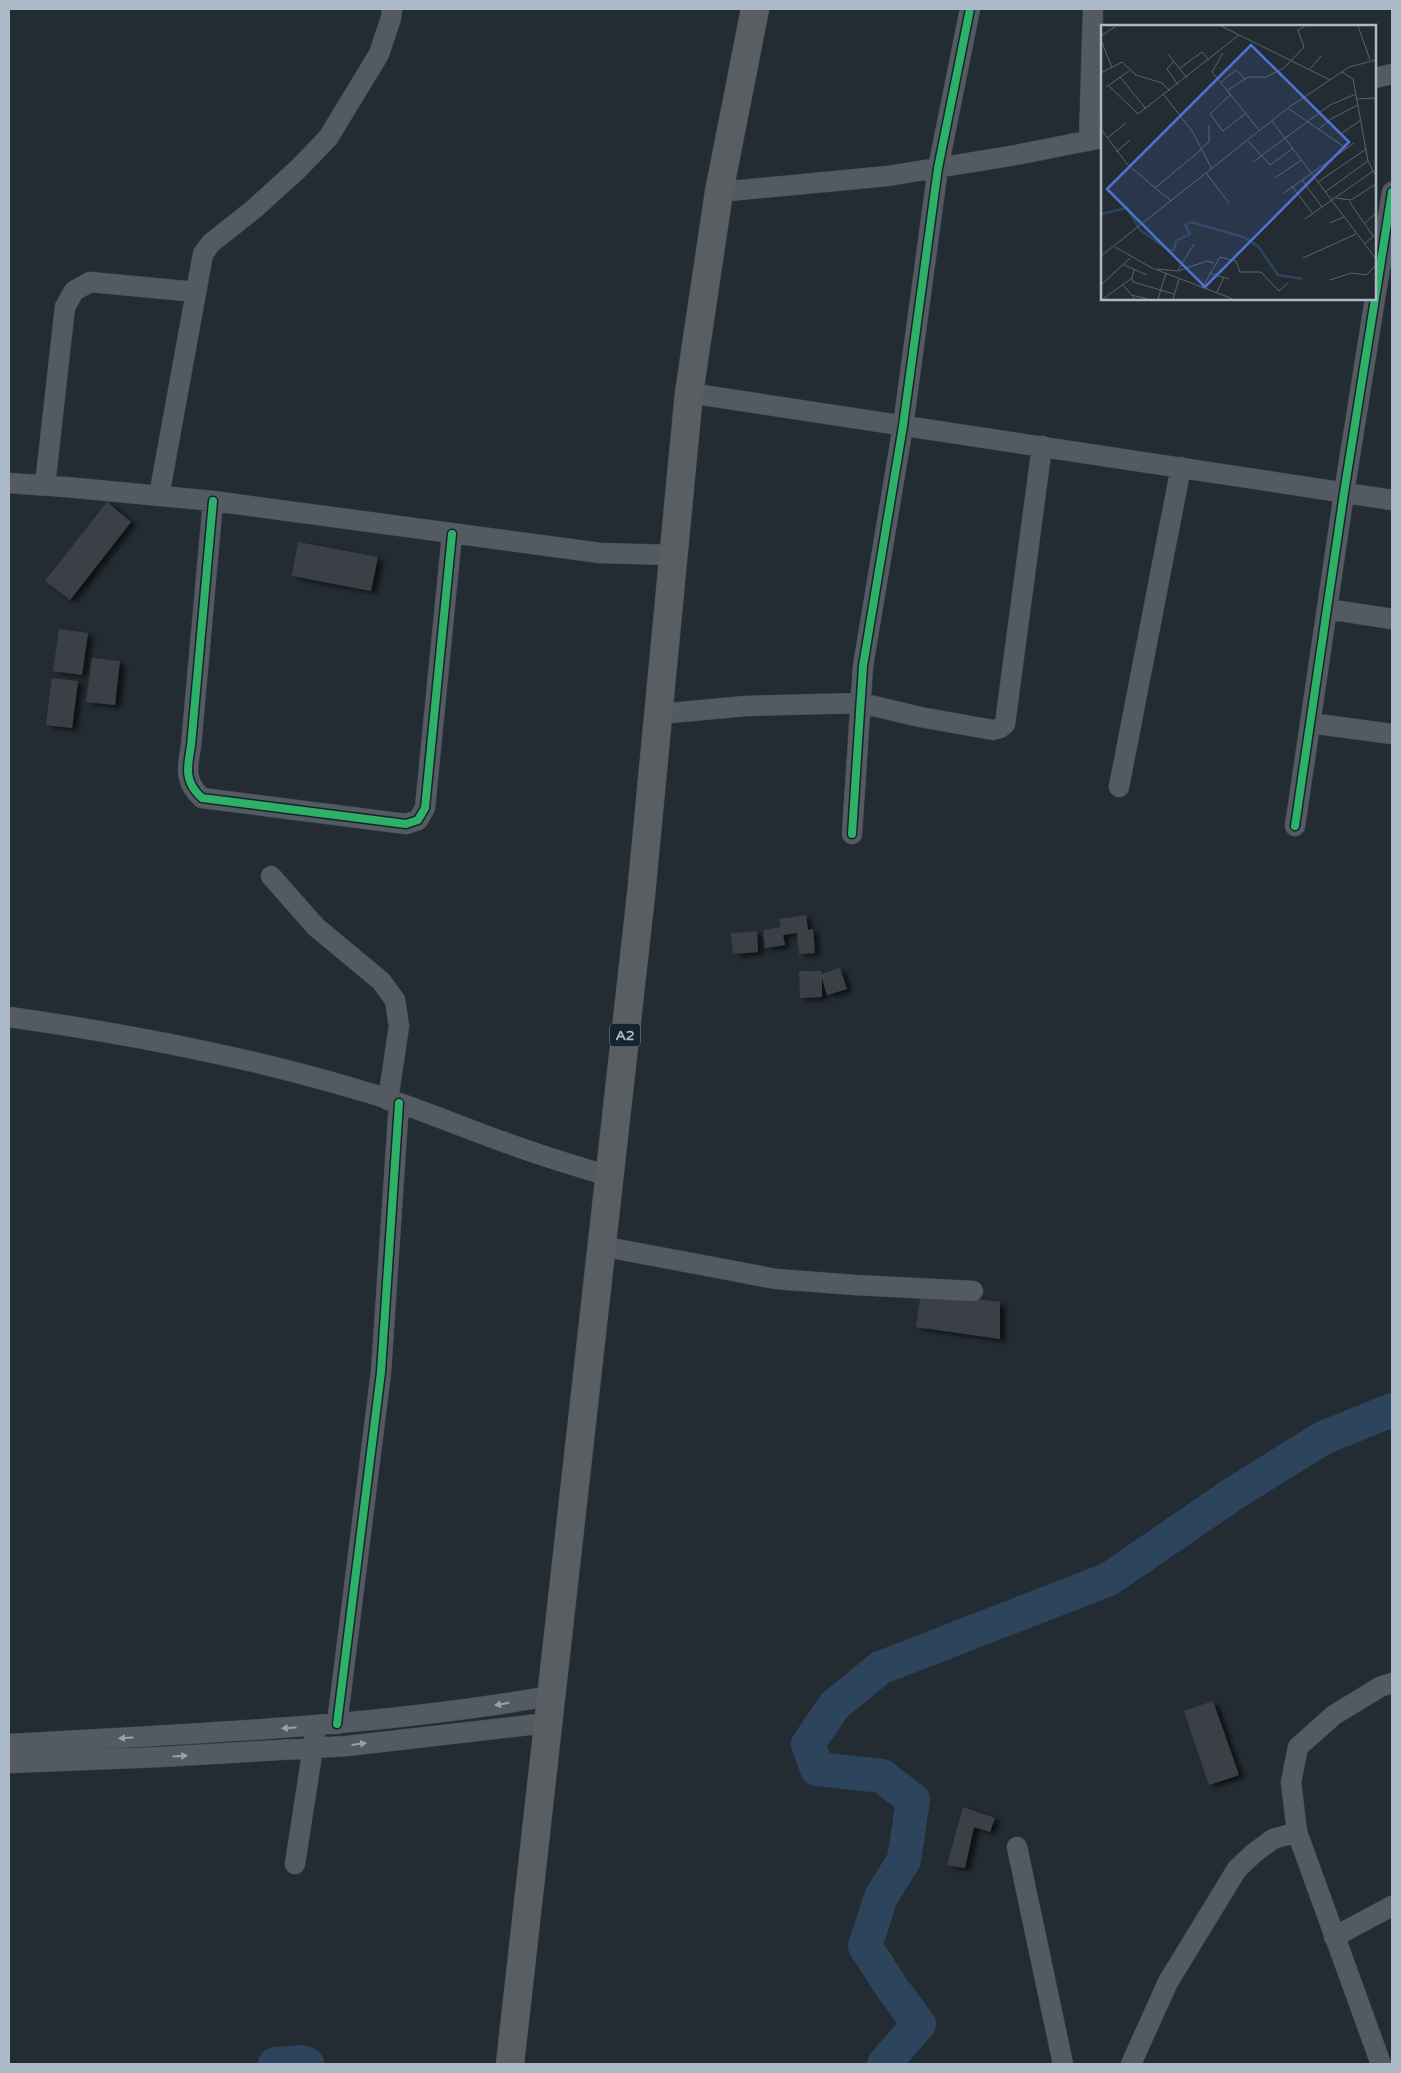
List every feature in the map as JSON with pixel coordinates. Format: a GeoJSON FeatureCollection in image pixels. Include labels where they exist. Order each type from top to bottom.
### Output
{"type":"FeatureCollection","features":[{"type":"Feature","properties":{"kind":"highway","name":"A2"},"geometry":{"type":"LineString","coordinates":[[510,2064],[550,1696],[642,895],[689,393],[719,192],[755,9]]}},
{"type":"Feature","properties":{"kind":"street"},"geometry":{"type":"LineString","coordinates":[[159,496],[203,254],[212,243],[283,182],[328,138],[379,54],[391,18],[392,9]]}},
{"type":"Feature","properties":{"kind":"street"},"geometry":{"type":"LineString","coordinates":[[852,834],[863,666],[903,426],[938,168],[970,9]]}},
{"type":"Feature","properties":{"kind":"street"},"geometry":{"type":"LineString","coordinates":[[719,192],[817,184],[938,168],[1096,139],[1093,9]]}},
{"type":"Feature","properties":{"kind":"street"},"geometry":{"type":"LineString","coordinates":[[1376,78],[1392,74]]}},
{"type":"Feature","properties":{"kind":"street"},"geometry":{"type":"LineString","coordinates":[[1376,294],[1392,194]]}},
{"type":"Feature","properties":{"kind":"street"},"geometry":{"type":"LineString","coordinates":[[46,485],[65,307],[74,291],[90,282],[196,292]]}},
{"type":"Feature","properties":{"kind":"street"},"geometry":{"type":"LineString","coordinates":[[1295,826],[1344,493],[1375,300]]}},
{"type":"Feature","properties":{"kind":"street"},"geometry":{"type":"LineString","coordinates":[[689,393],[1392,500]]}},
{"type":"Feature","properties":{"kind":"street"},"geometry":{"type":"LineString","coordinates":[[659,714],[746,706],[861,703],[920,717],[993,730],[1000,728],[1005,724],[1042,446]]}},
{"type":"Feature","properties":{"kind":"street"},"geometry":{"type":"LineString","coordinates":[[1119,787],[1181,467]]}},
{"type":"Feature","properties":{"kind":"street"},"geometry":{"type":"LineString","coordinates":[[9,483],[213,501],[600,553],[673,555]]}},
{"type":"Feature","properties":{"kind":"street"},"geometry":{"type":"LineString","coordinates":[[213,501],[188,764],[188,777],[194,790],[202,798],[406,824],[418,820],[425,808],[452,534]]}},
{"type":"Feature","properties":{"kind":"street"},"geometry":{"type":"LineString","coordinates":[[1327,609],[1392,619]]}},
{"type":"Feature","properties":{"kind":"street"},"geometry":{"type":"LineString","coordinates":[[1310,723],[1392,734]]}},
{"type":"Feature","properties":{"kind":"street"},"geometry":{"type":"LineString","coordinates":[[271,876],[316,927],[381,981],[395,1000],[399,1026],[393,1102],[381,1372],[337,1724]]}},
{"type":"Feature","properties":{"kind":"street"},"geometry":{"type":"LineString","coordinates":[[9,1017],[93,1029],[195,1048],[370,1093],[519,1148],[609,1176]]}},
{"type":"Feature","properties":{"kind":"street"},"geometry":{"type":"LineString","coordinates":[[601,1246],[776,1278],[855,1285],[973,1291]]}},
{"type":"Feature","properties":{"kind":"street"},"geometry":{"type":"LineString","coordinates":[[1381,2064],[1297,1832],[1291,1782],[1298,1748],[1334,1715],[1380,1687],[1392,1683]]}},
{"type":"Feature","properties":{"kind":"street"},"geometry":{"type":"LineString","coordinates":[[9,1763],[70,1751],[425,1716],[550,1696]]}},
{"type":"Feature","properties":{"kind":"street"},"geometry":{"type":"LineString","coordinates":[[9,1744],[70,1751],[312,1748],[347,1746],[547,1723]]}},
{"type":"Feature","properties":{"kind":"street"},"geometry":{"type":"LineString","coordinates":[[295,1864],[317,1726]]}},
{"type":"Feature","properties":{"kind":"street"},"geometry":{"type":"LineString","coordinates":[[1131,2064],[1168,1982],[1237,1870],[1254,1853],[1273,1839],[1297,1832]]}},
{"type":"Feature","properties":{"kind":"street"},"geometry":{"type":"LineString","coordinates":[[1017,1847],[1058,2049],[1063,2064]]}},
{"type":"Feature","properties":{"kind":"street"},"geometry":{"type":"LineString","coordinates":[[1334,1937],[1392,1906]]}},
{"type":"Feature","properties":{"kind":"building"},"geometry":{"type":"Polygon","coordinates":[[[107,502],[131,522],[70,600],[45,581],[107,502]]]}},
{"type":"Feature","properties":{"kind":"building"},"geometry":{"type":"Polygon","coordinates":[[[298,542],[378,557],[371,591],[292,576],[298,542]]]}},
{"type":"Feature","properties":{"kind":"building"},"geometry":{"type":"Polygon","coordinates":[[[59,629],[88,633],[82,675],[53,671],[59,629]]]}},
{"type":"Feature","properties":{"kind":"building"},"geometry":{"type":"Polygon","coordinates":[[[92,658],[120,661],[115,705],[86,702],[92,658]]]}},
{"type":"Feature","properties":{"kind":"building"},"geometry":{"type":"Polygon","coordinates":[[[52,678],[78,681],[72,728],[46,725],[52,678]]]}},
{"type":"Feature","properties":{"kind":"building"},"geometry":{"type":"Polygon","coordinates":[[[806,915],[808,930],[813,929],[815,953],[799,954],[797,933],[783,935],[785,945],[765,948],[763,930],[781,927],[779,919],[806,915]]]}},
{"type":"Feature","properties":{"kind":"building"},"geometry":{"type":"Polygon","coordinates":[[[757,931],[758,952],[733,954],[731,933],[757,931]]]}},
{"type":"Feature","properties":{"kind":"building"},"geometry":{"type":"Polygon","coordinates":[[[840,968],[847,989],[827,995],[822,978],[822,997],[800,998],[799,971],[821,971],[822,974],[840,968]]]}},
{"type":"Feature","properties":{"kind":"building"},"geometry":{"type":"Polygon","coordinates":[[[921,1292],[1000,1302],[1000,1339],[916,1327],[921,1292]]]}},
{"type":"Feature","properties":{"kind":"building"},"geometry":{"type":"Polygon","coordinates":[[[1213,1701],[1239,1775],[1209,1785],[1184,1711],[1213,1701]]]}},
{"type":"Feature","properties":{"kind":"building"},"geometry":{"type":"Polygon","coordinates":[[[963,1807],[995,1818],[990,1832],[974,1827],[965,1868],[947,1865],[963,1807]]]}},
{"type":"Feature","properties":{"kind":"waterway"},"geometry":{"type":"LineString","coordinates":[[884,2064],[919,2024],[892,1988],[865,1946],[881,1897],[904,1860],[913,1800],[882,1776],[817,1769],[808,1744],[834,1706],[880,1668],[1109,1579],[1230,1496],[1323,1438],[1392,1410]]}},
{"type":"Feature","properties":{"kind":"waterway"},"geometry":{"type":"LineString","coordinates":[[275,2064],[302,2062],[307,2064]]}},
{"type":"Feature","properties":{"kind":"cycle path"},"geometry":{"type":"LineString","coordinates":[[852,834],[863,666],[903,426],[938,168],[970,9]]}},
{"type":"Feature","properties":{"kind":"cycle path"},"geometry":{"type":"LineString","coordinates":[[1376,292],[1392,192]]}},
{"type":"Feature","properties":{"kind":"cycle path"},"geometry":{"type":"LineString","coordinates":[[1295,826],[1375,300]]}},
{"type":"Feature","properties":{"kind":"cycle path"},"geometry":{"type":"LineString","coordinates":[[213,501],[191,746],[188,761],[188,774],[192,786],[202,798],[406,824],[418,820],[425,808],[452,534]]}},
{"type":"Feature","properties":{"kind":"cycle path"},"geometry":{"type":"LineString","coordinates":[[337,1724],[381,1372],[399,1103]]}}]}
